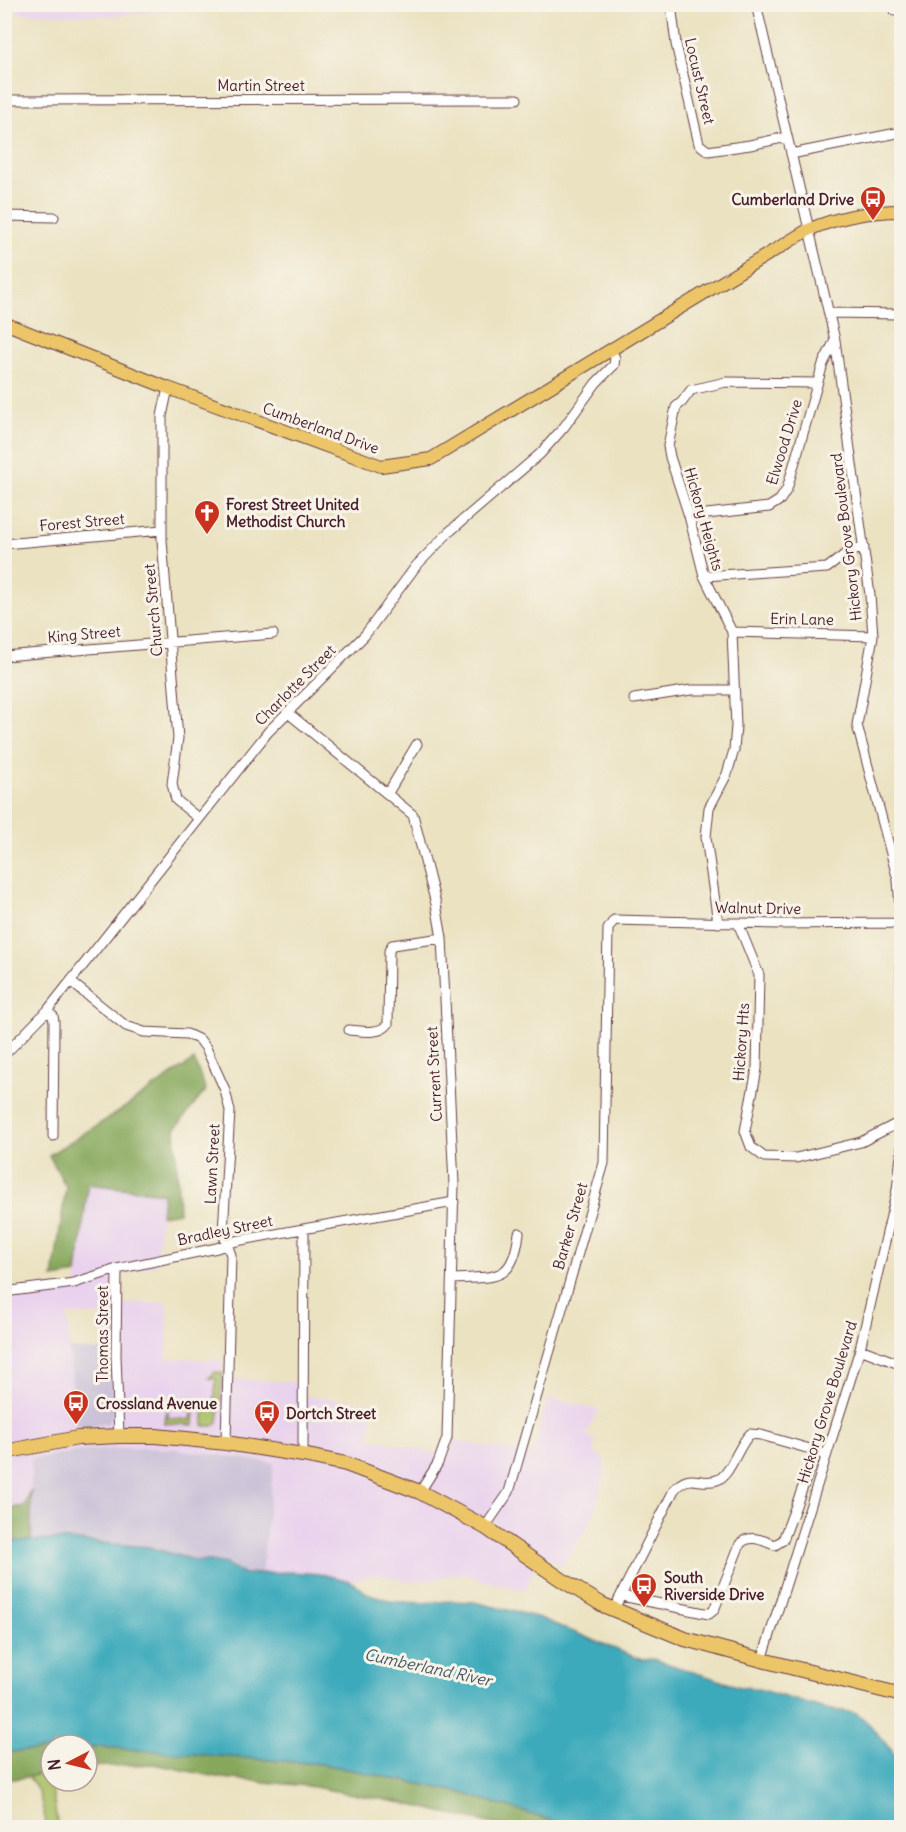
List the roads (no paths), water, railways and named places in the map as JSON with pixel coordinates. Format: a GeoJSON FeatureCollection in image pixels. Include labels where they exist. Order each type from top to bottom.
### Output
{"type":"FeatureCollection","features":[{"type":"Feature","properties":{"kind":"highway"},"geometry":{"type":"LineString","coordinates":[[4,1452],[78,1438],[156,1436],[226,1443],[346,1464],[420,1492],[485,1527],[562,1581],[614,1609],[685,1639],[902,1695]]}},
{"type":"Feature","properties":{"kind":"main road","name":"Cumberland Drive"},"geometry":{"type":"LineString","coordinates":[[4,323],[168,388],[381,466],[431,459],[808,230],[835,219],[879,211],[902,211]]}},
{"type":"Feature","properties":{"kind":"street","name":"Locust Street"},"geometry":{"type":"LineString","coordinates":[[671,4],[676,44],[699,144],[708,151],[787,137]]}},
{"type":"Feature","properties":{"kind":"street","name":"Hickory Grove Boulevard"},"geometry":{"type":"LineString","coordinates":[[756,4],[836,340],[864,547],[873,636],[857,725],[900,880],[902,1089]]}},
{"type":"Feature","properties":{"kind":"street"},"geometry":{"type":"LineString","coordinates":[[894,4],[895,11],[902,9]]}},
{"type":"Feature","properties":{"kind":"street","name":"Martin Street"},"geometry":{"type":"LineString","coordinates":[[4,100],[517,99]]}},
{"type":"Feature","properties":{"kind":"street"},"geometry":{"type":"LineString","coordinates":[[791,154],[902,132]]}},
{"type":"Feature","properties":{"kind":"street"},"geometry":{"type":"LineString","coordinates":[[4,216],[54,217]]}},
{"type":"Feature","properties":{"kind":"street"},"geometry":{"type":"LineString","coordinates":[[829,313],[902,314]]}},
{"type":"Feature","properties":{"kind":"street","name":"Elwood Drive"},"geometry":{"type":"LineString","coordinates":[[690,516],[769,507],[780,500],[787,489],[823,364],[836,340]]}},
{"type":"Feature","properties":{"kind":"street","name":"Charlotte Street"},"geometry":{"type":"LineString","coordinates":[[4,1055],[47,1011],[71,982],[254,748],[357,643],[416,566],[449,532],[546,447],[596,383],[614,365],[615,358],[611,350]]}},
{"type":"Feature","properties":{"kind":"street","name":"Hickory Heights"},"geometry":{"type":"LineString","coordinates":[[718,922],[706,837],[709,808],[727,774],[734,750],[736,726],[732,633],[704,576],[690,516],[668,446],[676,407],[691,390],[726,382],[817,383]]}},
{"type":"Feature","properties":{"kind":"street","name":"Church Street"},"geometry":{"type":"LineString","coordinates":[[168,388],[162,416],[162,530],[178,738],[173,793],[176,800],[198,818]]}},
{"type":"Feature","properties":{"kind":"street","name":"Forest Street"},"geometry":{"type":"LineString","coordinates":[[4,544],[162,530]]}},
{"type":"Feature","properties":{"kind":"street"},"geometry":{"type":"LineString","coordinates":[[704,576],[827,568],[847,553],[864,547]]}},
{"type":"Feature","properties":{"kind":"street","name":"Erin Lane"},"geometry":{"type":"LineString","coordinates":[[732,633],[873,636]]}},
{"type":"Feature","properties":{"kind":"street","name":"King Street"},"geometry":{"type":"LineString","coordinates":[[4,656],[273,634]]}},
{"type":"Feature","properties":{"kind":"street"},"geometry":{"type":"LineString","coordinates":[[634,699],[691,690],[734,690]]}},
{"type":"Feature","properties":{"kind":"street","name":"Current Street"},"geometry":{"type":"LineString","coordinates":[[287,712],[409,811],[415,820],[442,938],[454,1202],[447,1438],[438,1463],[420,1492]]}},
{"type":"Feature","properties":{"kind":"street"},"geometry":{"type":"LineString","coordinates":[[388,793],[417,744]]}},
{"type":"Feature","properties":{"kind":"street","name":"Walnut Drive"},"geometry":{"type":"LineString","coordinates":[[614,920],[901,923]]}},
{"type":"Feature","properties":{"kind":"street","name":"Barker Street"},"geometry":{"type":"LineString","coordinates":[[485,1527],[510,1492],[603,1163],[608,929],[614,920]]}},
{"type":"Feature","properties":{"kind":"street","name":"Hickory Hts"},"geometry":{"type":"LineString","coordinates":[[738,923],[759,975],[757,1069],[745,1131],[751,1147],[764,1157],[796,1158],[861,1142],[902,1121]]}},
{"type":"Feature","properties":{"kind":"street"},"geometry":{"type":"LineString","coordinates":[[349,1030],[379,1031],[386,1028],[388,1024],[389,951],[392,945],[442,938]]}},
{"type":"Feature","properties":{"kind":"street","name":"Lawn Street"},"geometry":{"type":"LineString","coordinates":[[71,982],[126,1026],[144,1032],[187,1034],[200,1040],[225,1090],[230,1111],[223,1233],[231,1255],[226,1443]]}},
{"type":"Feature","properties":{"kind":"street"},"geometry":{"type":"LineString","coordinates":[[47,1011],[53,1016],[54,1022],[53,1136]]}},
{"type":"Feature","properties":{"kind":"street","name":"Hickory Grove Boulevard"},"geometry":{"type":"LineString","coordinates":[[762,1660],[860,1349],[897,1190],[902,1147]]}},
{"type":"Feature","properties":{"kind":"street","name":"Bradley Street"},"geometry":{"type":"LineString","coordinates":[[4,1292],[74,1283],[117,1269],[217,1248],[236,1240],[304,1230],[421,1206],[454,1202]]}},
{"type":"Feature","properties":{"kind":"street"},"geometry":{"type":"LineString","coordinates":[[303,1455],[304,1230]]}},
{"type":"Feature","properties":{"kind":"street"},"geometry":{"type":"LineString","coordinates":[[452,1279],[493,1276],[507,1270],[515,1257],[519,1233]]}},
{"type":"Feature","properties":{"kind":"street","name":"Thomas Street"},"geometry":{"type":"LineString","coordinates":[[117,1269],[116,1355],[119,1436]]}},
{"type":"Feature","properties":{"kind":"street"},"geometry":{"type":"LineString","coordinates":[[860,1349],[902,1365]]}},
{"type":"Feature","properties":{"kind":"street"},"geometry":{"type":"LineString","coordinates":[[614,1609],[679,1483],[686,1479],[717,1480],[725,1475],[743,1440],[750,1434],[827,1454]]}},
{"type":"Feature","properties":{"kind":"street"},"geometry":{"type":"LineString","coordinates":[[621,1596],[709,1614],[714,1610],[740,1544],[745,1539],[752,1538],[775,1545],[783,1540],[814,1452]]}},
{"type":"Feature","properties":{"kind":"water","name":"Cumberland River"},"geometry":{"type":"Polygon","coordinates":[[[4,1538],[14,1541],[66,1540],[149,1547],[197,1561],[226,1564],[244,1574],[290,1572],[321,1574],[350,1581],[367,1593],[391,1601],[474,1602],[537,1617],[642,1660],[653,1659],[740,1687],[755,1688],[825,1709],[857,1713],[901,1762],[901,1827],[591,1827],[566,1825],[459,1792],[322,1764],[99,1747],[99,1733],[39,1733],[39,1751],[5,1752],[4,1538]]]}},
{"type":"Feature","properties":{"kind":"place","name":"Cumberland Drive"},"geometry":{"type":"Point","coordinates":[873,222]}},
{"type":"Feature","properties":{"kind":"place","name":"Forest Street United Methodist Church"},"geometry":{"type":"Point","coordinates":[207,536]}},
{"type":"Feature","properties":{"kind":"place","name":"Crossland Avenue"},"geometry":{"type":"Point","coordinates":[76,1426]}},
{"type":"Feature","properties":{"kind":"place","name":"Dortch Street"},"geometry":{"type":"Point","coordinates":[267,1436]}},
{"type":"Feature","properties":{"kind":"place","name":"South Riverside Drive"},"geometry":{"type":"Point","coordinates":[644,1609]}}]}
